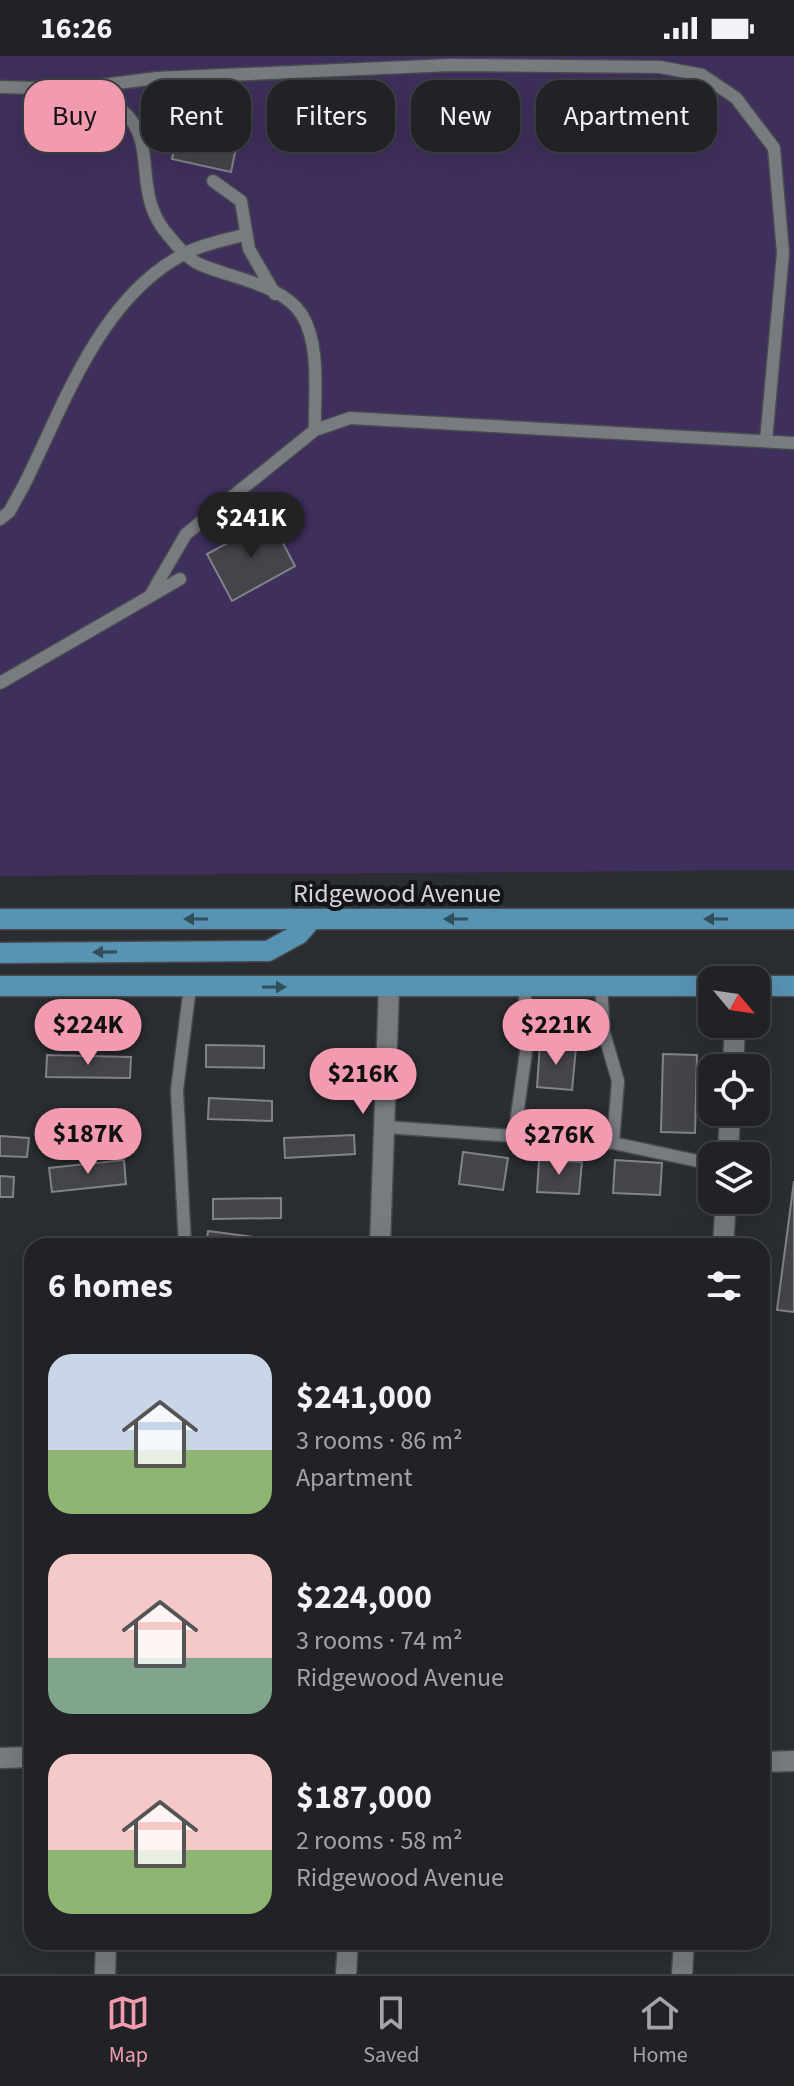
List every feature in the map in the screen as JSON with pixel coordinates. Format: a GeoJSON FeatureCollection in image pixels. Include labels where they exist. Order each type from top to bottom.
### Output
{"type":"FeatureCollection","features":[{"type":"Feature","properties":{"kind":"main road","name":"Ridgewood Avenue"},"geometry":{"type":"LineString","coordinates":[[0,919],[794,919]]}},
{"type":"Feature","properties":{"kind":"main road"},"geometry":{"type":"LineString","coordinates":[[0,953],[268,951],[299,934],[312,919]]}},
{"type":"Feature","properties":{"kind":"main road"},"geometry":{"type":"LineString","coordinates":[[0,986],[698,986]]}},
{"type":"Feature","properties":{"kind":"main road"},"geometry":{"type":"LineString","coordinates":[[770,986],[794,986]]}},
{"type":"Feature","properties":{"kind":"street"},"geometry":{"type":"LineString","coordinates":[[380,1238],[389,987]]}},
{"type":"Feature","properties":{"kind":"street"},"geometry":{"type":"LineString","coordinates":[[724,1238],[725,1214]]}},
{"type":"Feature","properties":{"kind":"street"},"geometry":{"type":"LineString","coordinates":[[0,1758],[24,1757]]}},
{"type":"Feature","properties":{"kind":"street"},"geometry":{"type":"LineString","coordinates":[[770,1762],[794,1761]]}},
{"type":"Feature","properties":{"kind":"street"},"geometry":{"type":"LineString","coordinates":[[105,1974],[106,1950]]}},
{"type":"Feature","properties":{"kind":"street"},"geometry":{"type":"LineString","coordinates":[[346,1974],[348,1950]]}},
{"type":"Feature","properties":{"kind":"street"},"geometry":{"type":"LineString","coordinates":[[682,1974],[684,1950]]}},
{"type":"Feature","properties":{"kind":"lane"},"geometry":{"type":"LineString","coordinates":[[125,82],[157,78],[451,65],[660,67],[702,75],[736,98],[774,148],[783,253],[766,441]]}},
{"type":"Feature","properties":{"kind":"lane"},"geometry":{"type":"LineString","coordinates":[[0,87],[24,88]]}},
{"type":"Feature","properties":{"kind":"lane"},"geometry":{"type":"LineString","coordinates":[[125,114],[144,145],[151,199],[161,225],[185,253],[196,263],[275,294],[302,314],[311,339],[315,430]]}},
{"type":"Feature","properties":{"kind":"lane"},"geometry":{"type":"LineString","coordinates":[[213,181],[241,201],[246,218],[244,235],[256,266],[275,294]]}},
{"type":"Feature","properties":{"kind":"lane"},"geometry":{"type":"LineString","coordinates":[[0,519],[16,500],[111,318],[140,287],[185,253],[244,235]]}},
{"type":"Feature","properties":{"kind":"lane"},"geometry":{"type":"LineString","coordinates":[[150,596],[186,534],[315,430],[350,418],[794,443]]}},
{"type":"Feature","properties":{"kind":"lane"},"geometry":{"type":"LineString","coordinates":[[0,683],[180,579]]}},
{"type":"Feature","properties":{"kind":"lane"},"geometry":{"type":"LineString","coordinates":[[601,986],[604,1033],[613,1053],[618,1081],[613,1143]]}},
{"type":"Feature","properties":{"kind":"lane"},"geometry":{"type":"LineString","coordinates":[[185,1238],[177,1090],[190,987]]}},
{"type":"Feature","properties":{"kind":"lane"},"geometry":{"type":"LineString","coordinates":[[514,1137],[526,1052],[525,987]]}},
{"type":"Feature","properties":{"kind":"lane"},"geometry":{"type":"LineString","coordinates":[[385,1127],[613,1143],[698,1161]]}},
{"type":"Feature","properties":{"kind":"shaded area"},"geometry":{"type":"Polygon","coordinates":[[[0,56],[794,56],[794,870],[0,876],[0,56]]]}},
{"type":"Feature","properties":{"kind":"building"},"geometry":{"type":"Polygon","coordinates":[[[173,152],[235,152],[231,172],[172,159],[173,152]]]}},
{"type":"Feature","properties":{"kind":"building"},"geometry":{"type":"Polygon","coordinates":[[[271,520],[295,566],[232,601],[207,554],[271,520]]]}},
{"type":"Feature","properties":{"kind":"building"},"geometry":{"type":"Polygon","coordinates":[[[540,1044],[576,1047],[572,1090],[537,1087],[540,1044]]]}},
{"type":"Feature","properties":{"kind":"building"},"geometry":{"type":"Polygon","coordinates":[[[206,1045],[264,1046],[264,1068],[206,1067],[206,1045]]]}},
{"type":"Feature","properties":{"kind":"building"},"geometry":{"type":"Polygon","coordinates":[[[663,1054],[697,1055],[695,1133],[661,1132],[663,1054]]]}},
{"type":"Feature","properties":{"kind":"building"},"geometry":{"type":"Polygon","coordinates":[[[47,1055],[131,1057],[130,1078],[46,1077],[47,1055]]]}},
{"type":"Feature","properties":{"kind":"building"},"geometry":{"type":"Polygon","coordinates":[[[209,1098],[272,1101],[272,1121],[208,1119],[209,1098]]]}},
{"type":"Feature","properties":{"kind":"building"},"geometry":{"type":"Polygon","coordinates":[[[41,1128],[127,1131],[126,1151],[40,1147],[41,1128]]]}},
{"type":"Feature","properties":{"kind":"building"},"geometry":{"type":"Polygon","coordinates":[[[354,1135],[355,1154],[285,1158],[284,1138],[354,1135]]]}},
{"type":"Feature","properties":{"kind":"building"},"geometry":{"type":"Polygon","coordinates":[[[0,1136],[29,1138],[27,1157],[0,1156],[0,1136]]]}},
{"type":"Feature","properties":{"kind":"building"},"geometry":{"type":"Polygon","coordinates":[[[463,1152],[508,1158],[503,1190],[459,1184],[463,1152]]]}},
{"type":"Feature","properties":{"kind":"building"},"geometry":{"type":"Polygon","coordinates":[[[124,1160],[126,1184],[52,1192],[49,1168],[124,1160]]]}},
{"type":"Feature","properties":{"kind":"building"},"geometry":{"type":"Polygon","coordinates":[[[539,1160],[582,1162],[579,1194],[537,1192],[539,1160]]]}},
{"type":"Feature","properties":{"kind":"building"},"geometry":{"type":"Polygon","coordinates":[[[615,1160],[662,1163],[660,1195],[613,1193],[615,1160]]]}},
{"type":"Feature","properties":{"kind":"building"},"geometry":{"type":"Polygon","coordinates":[[[0,1176],[14,1177],[13,1197],[0,1197],[0,1176]]]}},
{"type":"Feature","properties":{"kind":"building"},"geometry":{"type":"Polygon","coordinates":[[[794,1181],[794,1312],[777,1310],[794,1181]]]}},
{"type":"Feature","properties":{"kind":"building"},"geometry":{"type":"Polygon","coordinates":[[[281,1198],[281,1218],[213,1219],[213,1199],[281,1198]]]}},
{"type":"Feature","properties":{"kind":"building"},"geometry":{"type":"Polygon","coordinates":[[[208,1231],[262,1238],[207,1238],[208,1231]]]}}]}
